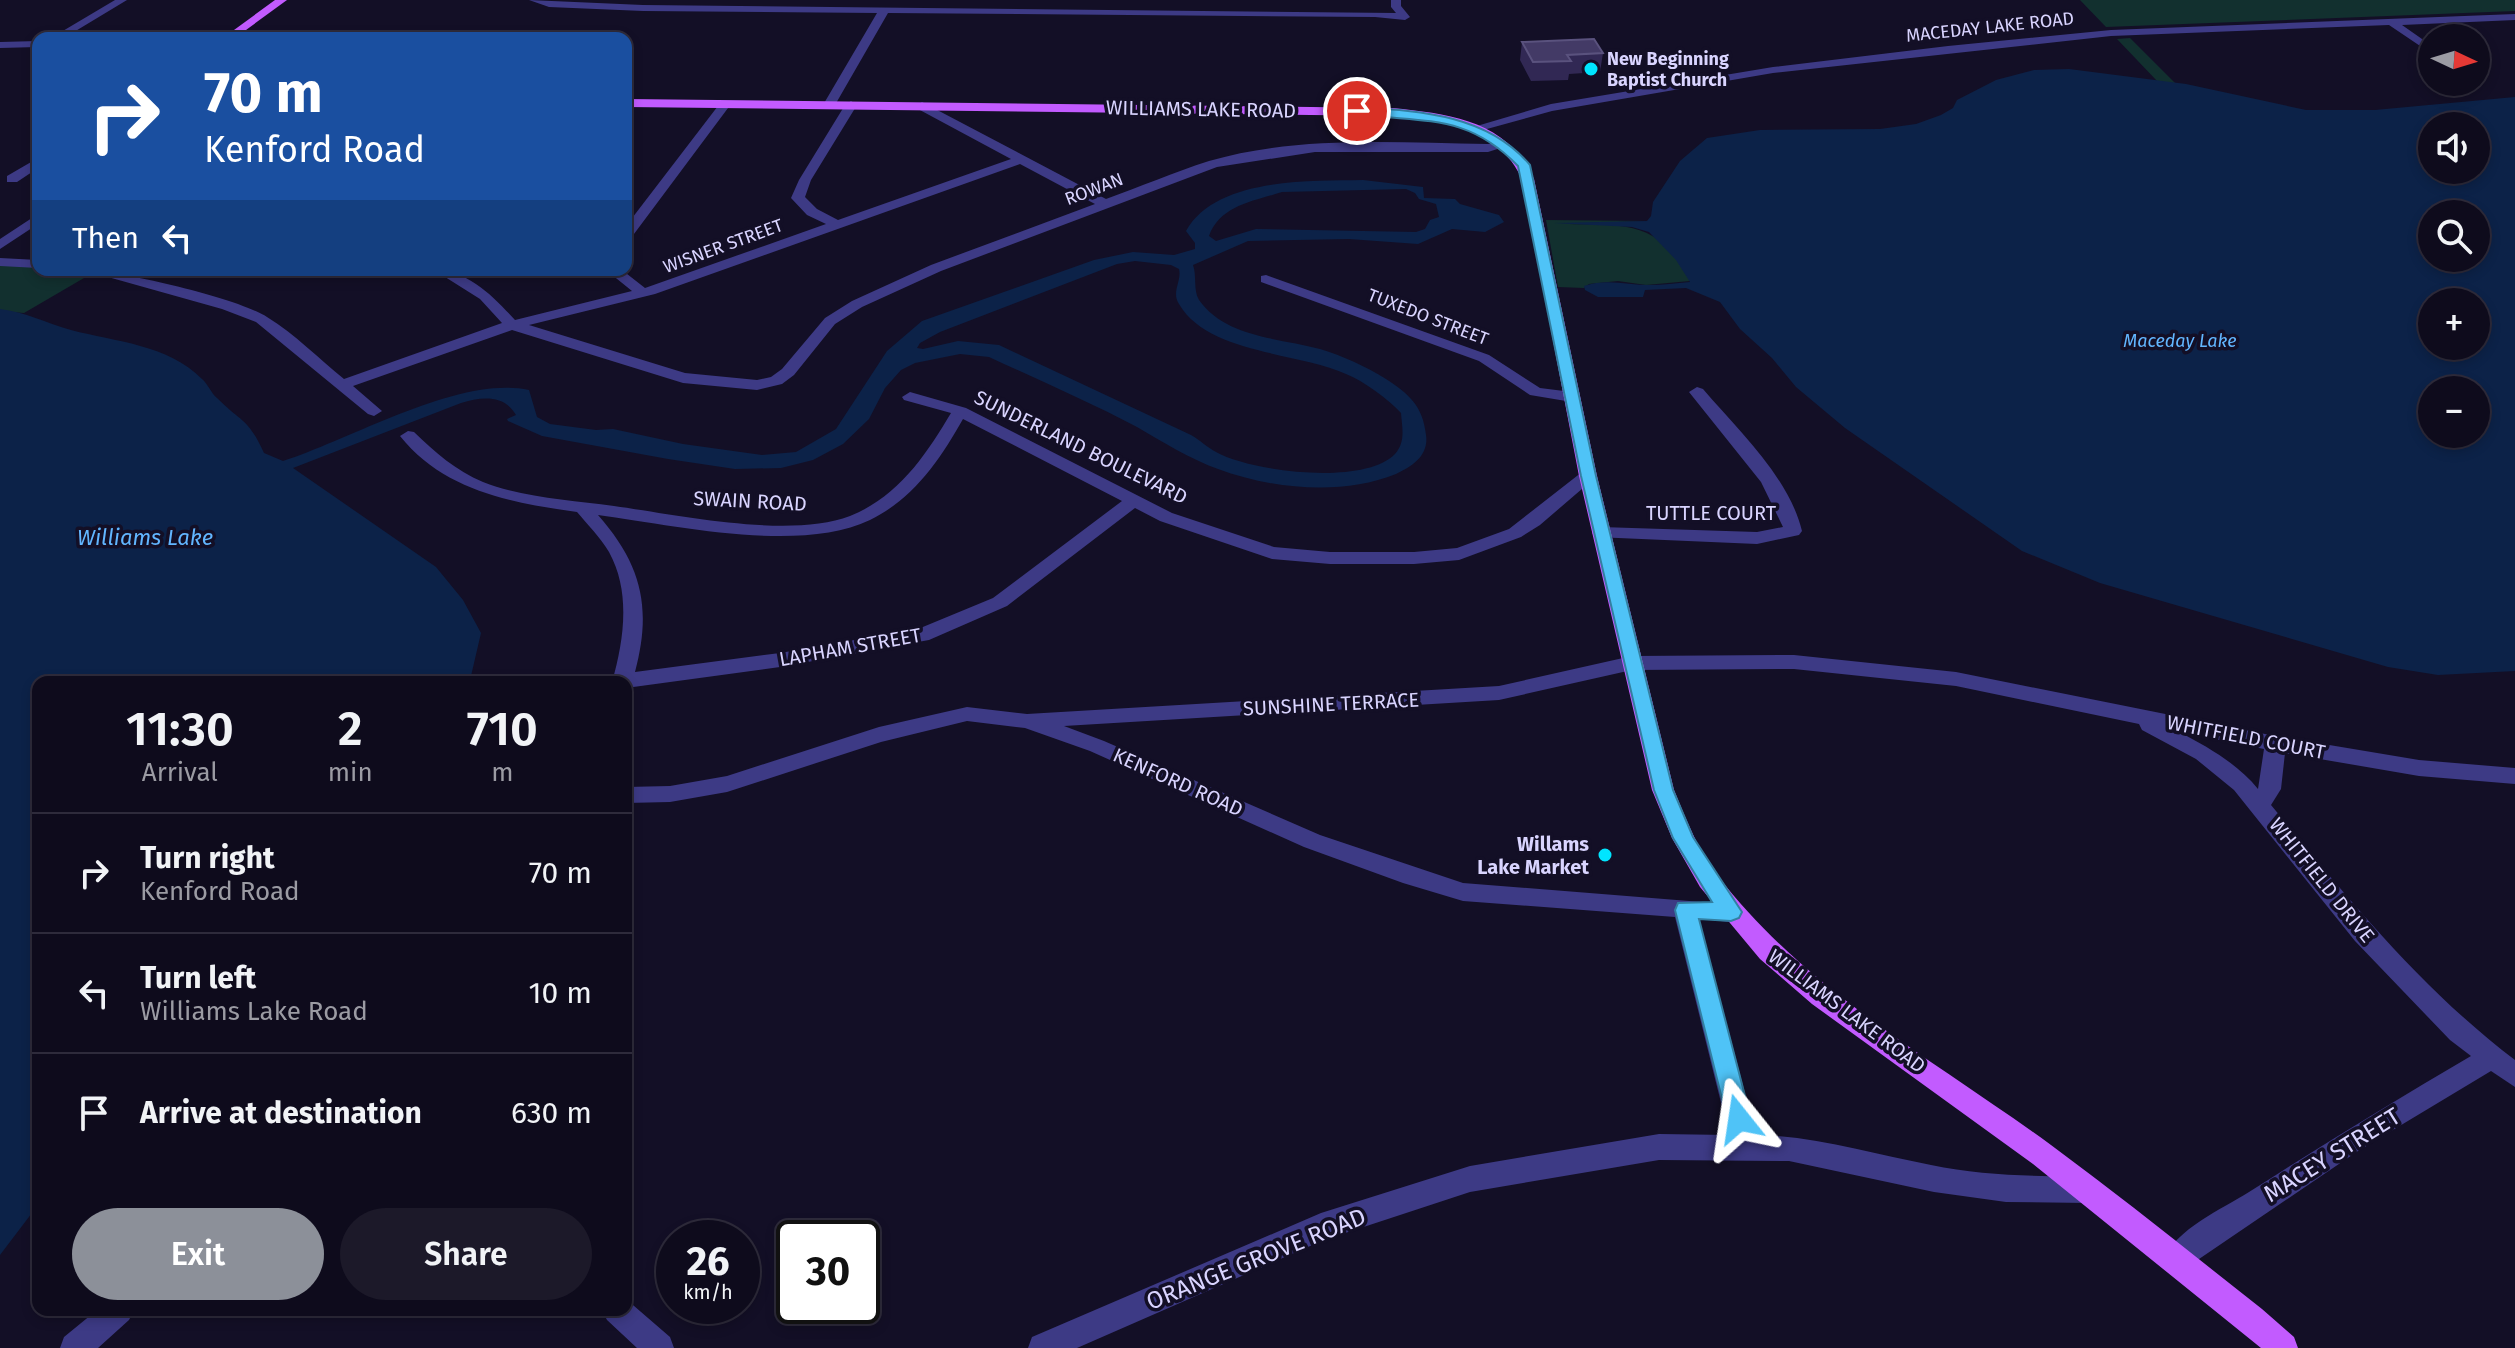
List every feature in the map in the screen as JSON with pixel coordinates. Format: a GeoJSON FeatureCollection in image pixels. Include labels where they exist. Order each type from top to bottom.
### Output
{"type":"FeatureCollection","features":[{"type":"Feature","properties":{"kind":"main road"},"geometry":{"type":"LineString","coordinates":[[237,32],[282,0]]}},
{"type":"Feature","properties":{"kind":"main road","name":"WILLIAMS LAKE ROAD"},"geometry":{"type":"LineString","coordinates":[[632,103],[1377,111],[1435,117],[1476,128],[1504,145],[1524,165],[1528,179],[1588,476],[1663,790],[1683,838],[1708,881],[1731,912],[1768,952],[1821,997],[2089,1190],[2252,1319],[2283,1348]]}},
{"type":"Feature","properties":{"kind":"street"},"geometry":{"type":"LineString","coordinates":[[66,32],[122,0]]}},
{"type":"Feature","properties":{"kind":"street"},"geometry":{"type":"LineString","coordinates":[[534,0],[583,7],[1375,14],[1405,17],[1396,7],[1396,0]]}},
{"type":"Feature","properties":{"kind":"street"},"geometry":{"type":"LineString","coordinates":[[1136,12],[1137,0]]}},
{"type":"Feature","properties":{"kind":"street"},"geometry":{"type":"LineString","coordinates":[[829,105],[885,9]]}},
{"type":"Feature","properties":{"kind":"street","name":"MACEDAY LAKE ROAD"},"geometry":{"type":"LineString","coordinates":[[1476,128],[1551,108],[1773,70],[1948,49],[2111,33],[2515,17]]}},
{"type":"Feature","properties":{"kind":"street"},"geometry":{"type":"LineString","coordinates":[[2391,22],[2418,41]]}},
{"type":"Feature","properties":{"kind":"street"},"geometry":{"type":"LineString","coordinates":[[0,45],[32,44]]}},
{"type":"Feature","properties":{"kind":"street"},"geometry":{"type":"LineString","coordinates":[[632,227],[725,104]]}},
{"type":"Feature","properties":{"kind":"street"},"geometry":{"type":"LineString","coordinates":[[836,224],[812,212],[798,198],[805,180],[851,105]]}},
{"type":"Feature","properties":{"kind":"street"},"geometry":{"type":"LineString","coordinates":[[922,106],[1105,204]]}},
{"type":"Feature","properties":{"kind":"street","name":"ROWAN"},"geometry":{"type":"LineString","coordinates":[[512,325],[683,378],[739,385],[776,381],[788,372],[830,321],[857,304],[936,268],[1213,164],[1255,153],[1307,147],[1488,148],[1504,145]]}},
{"type":"Feature","properties":{"kind":"street","name":"WISNER STREET"},"geometry":{"type":"LineString","coordinates":[[342,385],[512,325],[643,293],[1022,159]]}},
{"type":"Feature","properties":{"kind":"street"},"geometry":{"type":"LineString","coordinates":[[12,179],[32,166]]}},
{"type":"Feature","properties":{"kind":"street"},"geometry":{"type":"LineString","coordinates":[[0,245],[32,222]]}},
{"type":"Feature","properties":{"kind":"street"},"geometry":{"type":"LineString","coordinates":[[0,262],[32,264]]}},
{"type":"Feature","properties":{"kind":"street"},"geometry":{"type":"LineString","coordinates":[[117,276],[227,306],[261,319],[374,411]]}},
{"type":"Feature","properties":{"kind":"street"},"geometry":{"type":"LineString","coordinates":[[451,276],[485,296],[512,325]]}},
{"type":"Feature","properties":{"kind":"street"},"geometry":{"type":"LineString","coordinates":[[621,276],[643,293]]}},
{"type":"Feature","properties":{"kind":"street","name":"TUXEDO STREET"},"geometry":{"type":"LineString","coordinates":[[1266,279],[1484,358],[1536,392],[1572,397]]}},
{"type":"Feature","properties":{"kind":"street","name":"TUTTLE COURT"},"geometry":{"type":"LineString","coordinates":[[1601,533],[1757,538],[1793,531],[1789,513],[1769,483],[1697,392]]}},
{"type":"Feature","properties":{"kind":"street","name":"SUNDERLAND BOULEVARD"},"geometry":{"type":"LineString","coordinates":[[910,397],[960,411],[1166,517],[1272,553],[1330,558],[1414,558],[1459,554],[1515,533],[1588,476]]}},
{"type":"Feature","properties":{"kind":"street","name":"SWAIN ROAD"},"geometry":{"type":"LineString","coordinates":[[408,436],[446,469],[476,484],[527,500],[731,526],[783,529],[847,523],[877,508],[914,480],[960,411]]}},
{"type":"Feature","properties":{"kind":"street","name":"LAPHAM STREET"},"geometry":{"type":"LineString","coordinates":[[632,680],[780,660],[922,635],[1000,602],[1135,500]]}},
{"type":"Feature","properties":{"kind":"street"},"geometry":{"type":"LineString","coordinates":[[583,507],[621,558],[633,602],[630,654],[623,676]]}},
{"type":"Feature","properties":{"kind":"street","name":"WHITFIELD COURT"},"geometry":{"type":"LineString","coordinates":[[1632,663],[1794,662],[1980,684],[2275,744],[2419,768],[2515,776]]}},
{"type":"Feature","properties":{"kind":"street","name":"SUNSHINE TERRACE"},"geometry":{"type":"LineString","coordinates":[[1027,721],[1499,693],[1632,663]]}},
{"type":"Feature","properties":{"kind":"street","name":"WHITFIELD DRIVE"},"geometry":{"type":"LineString","coordinates":[[2112,710],[2203,754],[2242,784],[2363,934],[2459,1032],[2515,1075]]}},
{"type":"Feature","properties":{"kind":"street","name":"KENFORD ROAD"},"geometry":{"type":"LineString","coordinates":[[632,795],[670,794],[727,784],[879,735],[967,714],[1027,721],[1097,746],[1312,841],[1450,889],[1731,912]]}},
{"type":"Feature","properties":{"kind":"street"},"geometry":{"type":"LineString","coordinates":[[2260,804],[2270,789],[2275,744]]}},
{"type":"Feature","properties":{"kind":"street"},"geometry":{"type":"LineString","coordinates":[[1685,910],[1746,1148]]}},
{"type":"Feature","properties":{"kind":"street","name":"MACEY STREET"},"geometry":{"type":"LineString","coordinates":[[2177,1260],[2200,1240],[2349,1142],[2492,1057]]}},
{"type":"Feature","properties":{"kind":"street","name":"ORANGE GROVE ROAD"},"geometry":{"type":"LineString","coordinates":[[1043,1348],[1321,1227],[1470,1179],[1659,1147],[1789,1148],[1934,1179],[2006,1189],[2089,1190]]}},
{"type":"Feature","properties":{"kind":"street"},"geometry":{"type":"LineString","coordinates":[[75,1348],[112,1316]]}},
{"type":"Feature","properties":{"kind":"street"},"geometry":{"type":"LineString","coordinates":[[624,1316],[659,1348]]}},
{"type":"Feature","properties":{"kind":"green space"},"geometry":{"type":"Polygon","coordinates":[[[2080,0],[2515,0],[2515,11],[2106,27],[2080,0]]]}},
{"type":"Feature","properties":{"kind":"green space"},"geometry":{"type":"Polygon","coordinates":[[[2130,38],[2217,125],[2199,125],[2117,39],[2130,38]]]}},
{"type":"Feature","properties":{"kind":"green space"},"geometry":{"type":"Polygon","coordinates":[[[1546,220],[1647,221],[1560,224],[1619,226],[1652,236],[1679,261],[1690,281],[1646,285],[1618,281],[1589,284],[1584,288],[1558,287],[1546,220]]]}},
{"type":"Feature","properties":{"kind":"green space"},"geometry":{"type":"Polygon","coordinates":[[[6,263],[32,264],[32,276],[87,276],[24,313],[0,311],[0,266],[6,263]]]}},
{"type":"Feature","properties":{"kind":"water","name":"Maceday Lake"},"geometry":{"type":"Polygon","coordinates":[[[2069,69],[2186,84],[2306,110],[2375,110],[2515,97],[2515,671],[2438,675],[2388,667],[2100,583],[2022,551],[1845,428],[1796,387],[1772,358],[1740,329],[1720,302],[1686,288],[1645,290],[1643,297],[1598,297],[1585,290],[1584,286],[1601,282],[1650,285],[1690,282],[1676,260],[1649,232],[1632,227],[1554,223],[1647,221],[1653,202],[1680,161],[1707,138],[1760,130],[1880,129],[1916,124],[1941,115],[1953,108],[1957,100],[1996,80],[2034,70],[2069,69]]]}},
{"type":"Feature","properties":{"kind":"water","name":"Williams Lake"},"geometry":{"type":"Polygon","coordinates":[[[1363,180],[1423,187],[1424,198],[1455,199],[1460,204],[1499,215],[1504,222],[1485,232],[1452,229],[1418,244],[1349,239],[1248,241],[1193,265],[1199,300],[1210,313],[1224,322],[1255,335],[1320,349],[1345,358],[1386,379],[1414,402],[1422,416],[1425,448],[1414,463],[1396,474],[1375,481],[1330,487],[1284,485],[1239,476],[1198,461],[1119,418],[989,357],[960,354],[915,363],[901,370],[885,388],[869,419],[843,444],[813,460],[781,468],[735,469],[542,436],[508,421],[516,415],[505,403],[476,399],[293,468],[436,567],[463,600],[481,633],[470,676],[32,676],[32,1213],[0,1255],[0,309],[140,346],[173,358],[202,379],[215,396],[244,422],[264,453],[283,461],[439,400],[501,388],[529,390],[537,417],[550,424],[613,429],[683,444],[762,455],[796,452],[836,429],[887,351],[922,321],[1094,260],[1133,252],[1174,255],[1195,249],[1195,243],[1186,231],[1200,213],[1219,200],[1241,191],[1292,182],[1363,180]],[[1406,189],[1282,192],[1230,211],[1221,217],[1209,236],[1216,241],[1256,229],[1416,232],[1425,229],[1430,220],[1439,217],[1436,204],[1419,199],[1406,189]],[[1135,261],[1117,264],[940,332],[917,348],[958,341],[999,345],[1191,435],[1216,452],[1255,465],[1280,470],[1334,473],[1380,464],[1395,454],[1401,444],[1401,413],[1389,402],[1353,377],[1326,367],[1255,350],[1211,333],[1193,320],[1179,304],[1176,295],[1179,269],[1171,265],[1135,261]]]}},
{"type":"Feature","properties":{"kind":"building"},"geometry":{"type":"Polygon","coordinates":[[[1594,39],[1603,53],[1567,55],[1571,61],[1533,62],[1522,42],[1594,39]]]}},
{"type":"Feature","properties":{"kind":"place","name":"New Beginning Baptist Church"},"geometry":{"type":"Point","coordinates":[1591,69]}},
{"type":"Feature","properties":{"kind":"place","name":"Willams Lake Market"},"geometry":{"type":"Point","coordinates":[1605,855]}},
{"type":"Feature","properties":{"kind":"route"},"geometry":{"type":"LineString","coordinates":[[1357,111],[1409,113],[1456,121],[1490,135],[1524,165],[1588,476],[1663,790],[1683,838],[1708,881],[1731,912],[1685,910],[1739,1119]]}}]}
